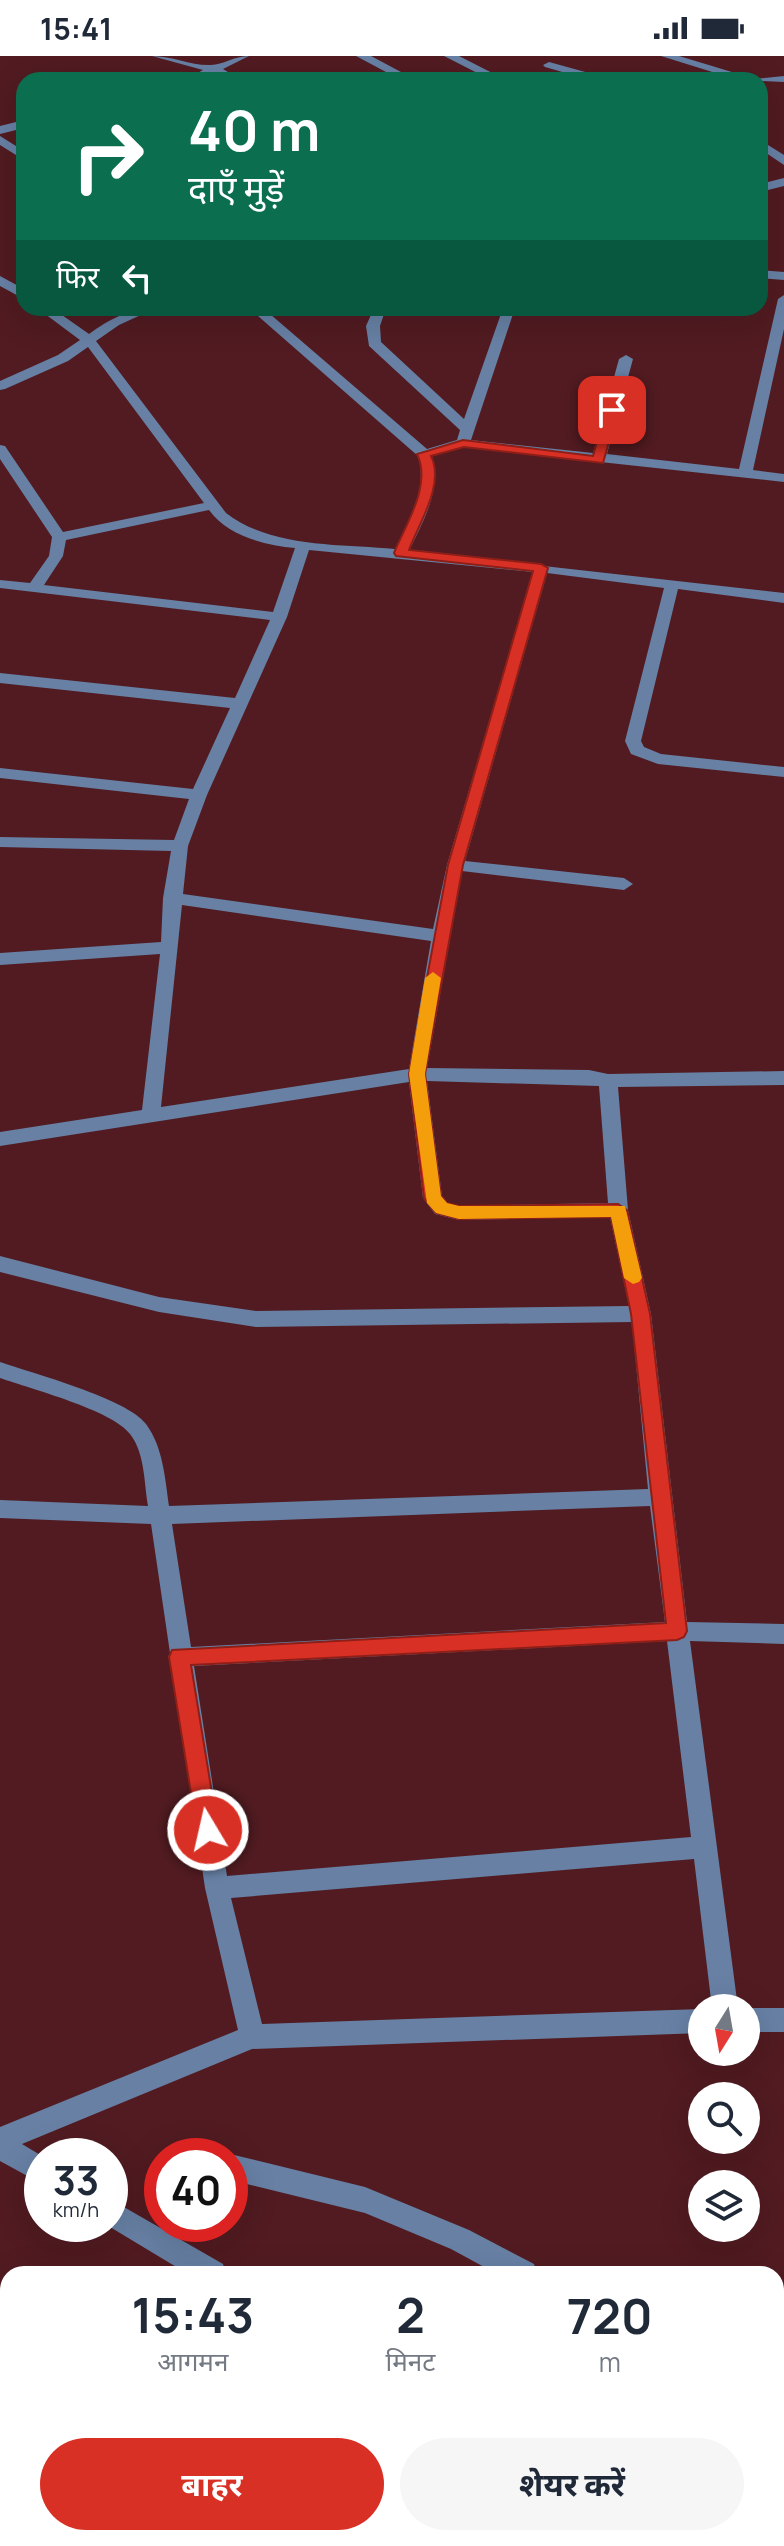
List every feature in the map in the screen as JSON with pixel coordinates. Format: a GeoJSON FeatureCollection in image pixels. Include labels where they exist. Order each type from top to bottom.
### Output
{"type":"FeatureCollection","features":[{"type":"Feature","properties":{"kind":"street"},"geometry":{"type":"LineString","coordinates":[[158,56],[220,72]]}},
{"type":"Feature","properties":{"kind":"street"},"geometry":{"type":"LineString","coordinates":[[211,72],[243,56]]}},
{"type":"Feature","properties":{"kind":"street"},"geometry":{"type":"LineString","coordinates":[[362,56],[394,72]]}},
{"type":"Feature","properties":{"kind":"street"},"geometry":{"type":"LineString","coordinates":[[450,56],[483,72]]}},
{"type":"Feature","properties":{"kind":"street"},"geometry":{"type":"LineString","coordinates":[[560,56],[546,69],[562,72]]}},
{"type":"Feature","properties":{"kind":"street"},"geometry":{"type":"LineString","coordinates":[[667,56],[722,72]]}},
{"type":"Feature","properties":{"kind":"street"},"geometry":{"type":"LineString","coordinates":[[693,64],[716,56]]}},
{"type":"Feature","properties":{"kind":"street"},"geometry":{"type":"LineString","coordinates":[[745,475],[784,299]]}},
{"type":"Feature","properties":{"kind":"street"},"geometry":{"type":"LineString","coordinates":[[54,316],[90,341],[213,505],[235,527],[276,542],[303,546],[541,568],[784,598]]}},
{"type":"Feature","properties":{"kind":"street"},"geometry":{"type":"LineString","coordinates":[[0,386],[55,362],[114,322],[129,316]]}},
{"type":"Feature","properties":{"kind":"street"},"geometry":{"type":"LineString","coordinates":[[264,316],[424,454],[429,464],[429,482],[401,553]]}},
{"type":"Feature","properties":{"kind":"street"},"geometry":{"type":"LineString","coordinates":[[377,316],[373,326],[374,343],[465,436]]}},
{"type":"Feature","properties":{"kind":"street"},"geometry":{"type":"LineString","coordinates":[[465,436],[506,316]]}},
{"type":"Feature","properties":{"kind":"street"},"geometry":{"type":"LineString","coordinates":[[598,460],[626,359]]}},
{"type":"Feature","properties":{"kind":"street"},"geometry":{"type":"LineString","coordinates":[[424,454],[465,436],[598,460],[784,478]]}},
{"type":"Feature","properties":{"kind":"street"},"geometry":{"type":"LineString","coordinates":[[0,450],[59,537],[56,556],[34,588]]}},
{"type":"Feature","properties":{"kind":"street"},"geometry":{"type":"LineString","coordinates":[[59,537],[213,505]]}},
{"type":"Feature","properties":{"kind":"street"},"geometry":{"type":"LineString","coordinates":[[151,1116],[172,898],[180,846],[199,795],[279,617],[303,546]]}},
{"type":"Feature","properties":{"kind":"street"},"geometry":{"type":"LineString","coordinates":[[541,568],[455,865],[417,1074],[433,1198],[442,1209],[459,1213],[618,1210]]}},
{"type":"Feature","properties":{"kind":"street"},"geometry":{"type":"LineString","coordinates":[[0,584],[279,617]]}},
{"type":"Feature","properties":{"kind":"street"},"geometry":{"type":"LineString","coordinates":[[672,584],[633,741],[637,750],[658,759],[784,772]]}},
{"type":"Feature","properties":{"kind":"street"},"geometry":{"type":"LineString","coordinates":[[0,678],[241,704]]}},
{"type":"Feature","properties":{"kind":"street"},"geometry":{"type":"LineString","coordinates":[[0,773],[199,795]]}},
{"type":"Feature","properties":{"kind":"street"},"geometry":{"type":"LineString","coordinates":[[0,842],[180,846]]}},
{"type":"Feature","properties":{"kind":"street"},"geometry":{"type":"LineString","coordinates":[[455,865],[624,884]]}},
{"type":"Feature","properties":{"kind":"street"},"geometry":{"type":"LineString","coordinates":[[172,898],[440,936]]}},
{"type":"Feature","properties":{"kind":"street"},"geometry":{"type":"LineString","coordinates":[[0,959],[167,948]]}},
{"type":"Feature","properties":{"kind":"street"},"geometry":{"type":"LineString","coordinates":[[0,1139],[417,1074],[589,1077],[608,1081],[784,1078]]}},
{"type":"Feature","properties":{"kind":"street"},"geometry":{"type":"LineString","coordinates":[[608,1081],[618,1210],[641,1314],[702,1847],[723,1994]]}},
{"type":"Feature","properties":{"kind":"street"},"geometry":{"type":"LineString","coordinates":[[0,1264],[162,1306],[231,1317],[312,1320],[641,1314]]}},
{"type":"Feature","properties":{"kind":"street"},"geometry":{"type":"LineString","coordinates":[[0,1370],[116,1411],[138,1428],[151,1456],[179,1657],[217,1888],[252,2037]]}},
{"type":"Feature","properties":{"kind":"street"},"geometry":{"type":"LineString","coordinates":[[0,1509],[161,1515],[660,1497]]}},
{"type":"Feature","properties":{"kind":"street"},"geometry":{"type":"LineString","coordinates":[[179,1657],[677,1631],[784,1634]]}},
{"type":"Feature","properties":{"kind":"street"},"geometry":{"type":"LineString","coordinates":[[217,1888],[702,1847]]}},
{"type":"Feature","properties":{"kind":"street"},"geometry":{"type":"LineString","coordinates":[[760,2020],[784,2020]]}},
{"type":"Feature","properties":{"kind":"street"},"geometry":{"type":"LineString","coordinates":[[0,2143],[252,2037],[688,2021]]}},
{"type":"Feature","properties":{"kind":"street"},"geometry":{"type":"LineString","coordinates":[[0,2143],[24,2159]]}},
{"type":"Feature","properties":{"kind":"street"},"geometry":{"type":"LineString","coordinates":[[248,2171],[365,2200],[460,2239],[509,2266]]}},
{"type":"Feature","properties":{"kind":"street"},"geometry":{"type":"LineString","coordinates":[[128,2223],[200,2266]]}},
{"type":"Feature","properties":{"kind":"slow traffic"},"geometry":{"type":"LineString","coordinates":[[433,978],[417,1074],[433,1198],[442,1209],[459,1213],[618,1210],[633,1278]]}},
{"type":"Feature","properties":{"kind":"route"},"geometry":{"type":"LineString","coordinates":[[208,1830],[179,1657],[677,1631],[641,1314],[618,1210],[459,1213],[442,1209],[433,1198],[417,1074],[455,865],[541,568],[401,553],[429,482],[429,464],[424,454],[463,443],[598,460],[612,410]]}}]}
